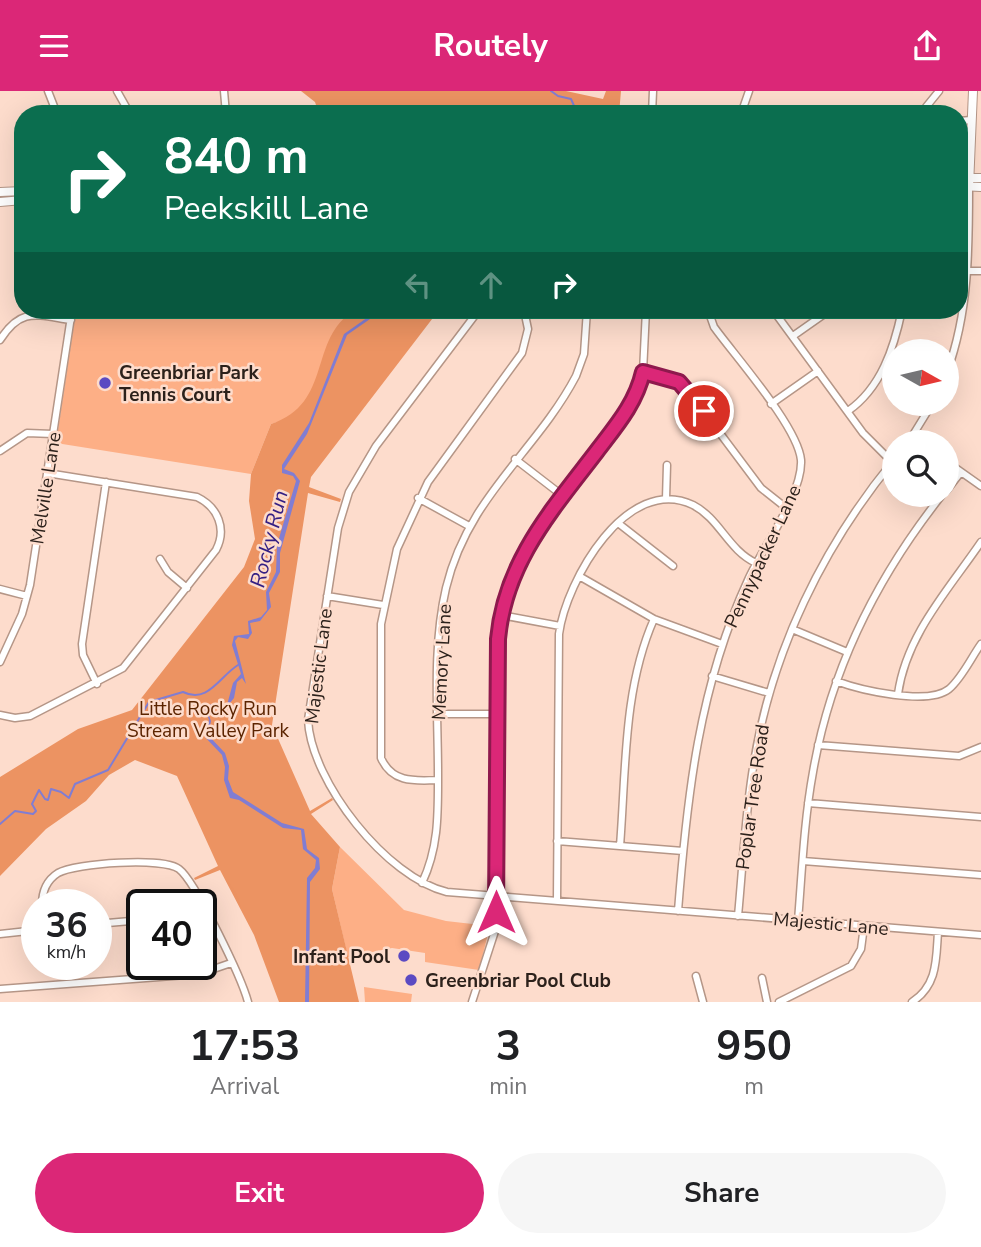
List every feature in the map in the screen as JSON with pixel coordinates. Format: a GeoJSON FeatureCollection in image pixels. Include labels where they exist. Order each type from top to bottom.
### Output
{"type":"FeatureCollection","features":[{"type":"Feature","properties":{"kind":"main road"},"geometry":{"type":"LineString","coordinates":[[968,158],[972,91]]}},
{"type":"Feature","properties":{"kind":"street"},"geometry":{"type":"LineString","coordinates":[[928,105],[939,91]]}},
{"type":"Feature","properties":{"kind":"street"},"geometry":{"type":"LineString","coordinates":[[0,340],[10,324],[18,319]]}},
{"type":"Feature","properties":{"kind":"street"},"geometry":{"type":"LineString","coordinates":[[59,319],[71,320]]}},
{"type":"Feature","properties":{"kind":"street","name":"Majestic Lane"},"geometry":{"type":"LineString","coordinates":[[472,319],[359,473],[338,528],[308,715],[310,738],[342,806],[395,865],[422,883],[447,892],[981,935]]}},
{"type":"Feature","properties":{"kind":"street"},"geometry":{"type":"LineString","coordinates":[[438,781],[400,778],[390,772],[381,758],[380,648],[383,605],[397,549],[418,498],[440,464],[520,357],[527,336],[525,319]]}},
{"type":"Feature","properties":{"kind":"street","name":"Memory Lane"},"geometry":{"type":"LineString","coordinates":[[422,883],[436,845],[442,607],[453,563],[469,526],[576,376],[584,354],[586,319]]}},
{"type":"Feature","properties":{"kind":"street"},"geometry":{"type":"LineString","coordinates":[[472,1002],[492,945],[496,897],[501,615],[521,557],[626,412],[643,372],[646,319]]}},
{"type":"Feature","properties":{"kind":"street","name":"Pennypacker Lane"},"geometry":{"type":"LineString","coordinates":[[678,911],[693,757],[712,677],[722,644],[756,563],[799,479],[801,459],[793,435],[714,327],[711,319]]}},
{"type":"Feature","properties":{"kind":"street"},"geometry":{"type":"LineString","coordinates":[[780,319],[870,440],[882,451]]}},
{"type":"Feature","properties":{"kind":"street"},"geometry":{"type":"LineString","coordinates":[[793,336],[817,319]]}},
{"type":"Feature","properties":{"kind":"street"},"geometry":{"type":"LineString","coordinates":[[848,411],[868,395],[877,381],[899,319]]}},
{"type":"Feature","properties":{"kind":"street"},"geometry":{"type":"LineString","coordinates":[[957,339],[962,319]]}},
{"type":"Feature","properties":{"kind":"street","name":"Melville Lane"},"geometry":{"type":"LineString","coordinates":[[0,662],[27,596],[71,320]]}},
{"type":"Feature","properties":{"kind":"street"},"geometry":{"type":"LineString","coordinates":[[771,404],[818,371]]}},
{"type":"Feature","properties":{"kind":"street"},"geometry":{"type":"LineString","coordinates":[[643,372],[668,377],[686,388],[763,491],[785,507]]}},
{"type":"Feature","properties":{"kind":"street"},"geometry":{"type":"LineString","coordinates":[[0,451],[27,433],[53,434]]}},
{"type":"Feature","properties":{"kind":"street"},"geometry":{"type":"LineString","coordinates":[[515,459],[563,496]]}},
{"type":"Feature","properties":{"kind":"street"},"geometry":{"type":"LineString","coordinates":[[666,499],[667,465]]}},
{"type":"Feature","properties":{"kind":"street"},"geometry":{"type":"LineString","coordinates":[[959,475],[961,472],[981,486]]}},
{"type":"Feature","properties":{"kind":"street"},"geometry":{"type":"LineString","coordinates":[[0,715],[15,718],[30,716],[97,684],[129,663],[219,545],[220,524],[212,507],[190,495],[47,473]]}},
{"type":"Feature","properties":{"kind":"street","name":"Poplar Tree Road"},"geometry":{"type":"LineString","coordinates":[[738,916],[750,782],[769,693],[792,629],[828,555],[882,477]]}},
{"type":"Feature","properties":{"kind":"street"},"geometry":{"type":"LineString","coordinates":[[97,684],[83,655],[82,644],[106,482]]}},
{"type":"Feature","properties":{"kind":"street"},"geometry":{"type":"LineString","coordinates":[[418,498],[469,526]]}},
{"type":"Feature","properties":{"kind":"street"},"geometry":{"type":"LineString","coordinates":[[556,901],[560,625],[579,576],[618,523],[639,505],[666,499],[686,502],[700,510],[735,550],[756,563]]}},
{"type":"Feature","properties":{"kind":"street"},"geometry":{"type":"LineString","coordinates":[[798,921],[808,803],[818,745],[836,681],[847,652],[895,560],[933,507]]}},
{"type":"Feature","properties":{"kind":"street"},"geometry":{"type":"LineString","coordinates":[[618,523],[673,566]]}},
{"type":"Feature","properties":{"kind":"street"},"geometry":{"type":"LineString","coordinates":[[898,694],[903,661],[912,643],[981,542]]}},
{"type":"Feature","properties":{"kind":"street"},"geometry":{"type":"LineString","coordinates":[[160,559],[168,572],[187,588]]}},
{"type":"Feature","properties":{"kind":"street"},"geometry":{"type":"LineString","coordinates":[[579,576],[654,619],[722,644]]}},
{"type":"Feature","properties":{"kind":"street"},"geometry":{"type":"LineString","coordinates":[[0,589],[27,596]]}},
{"type":"Feature","properties":{"kind":"street"},"geometry":{"type":"LineString","coordinates":[[327,596],[383,605]]}},
{"type":"Feature","properties":{"kind":"street"},"geometry":{"type":"LineString","coordinates":[[501,615],[560,625]]}},
{"type":"Feature","properties":{"kind":"street"},"geometry":{"type":"LineString","coordinates":[[620,846],[634,683],[641,650],[654,619]]}},
{"type":"Feature","properties":{"kind":"street"},"geometry":{"type":"LineString","coordinates":[[792,629],[847,652]]}},
{"type":"Feature","properties":{"kind":"street"},"geometry":{"type":"LineString","coordinates":[[836,681],[858,689],[929,696],[945,691],[981,644]]}},
{"type":"Feature","properties":{"kind":"street"},"geometry":{"type":"LineString","coordinates":[[712,677],[769,693]]}},
{"type":"Feature","properties":{"kind":"street"},"geometry":{"type":"LineString","coordinates":[[438,714],[498,714]]}},
{"type":"Feature","properties":{"kind":"street"},"geometry":{"type":"LineString","coordinates":[[818,745],[959,757],[973,753],[981,747]]}},
{"type":"Feature","properties":{"kind":"street"},"geometry":{"type":"LineString","coordinates":[[808,803],[981,817]]}},
{"type":"Feature","properties":{"kind":"street"},"geometry":{"type":"LineString","coordinates":[[557,841],[683,851]]}},
{"type":"Feature","properties":{"kind":"street"},"geometry":{"type":"LineString","coordinates":[[803,861],[981,875]]}},
{"type":"Feature","properties":{"kind":"street"},"geometry":{"type":"LineString","coordinates":[[46,889],[47,883],[62,871],[163,862],[186,875],[193,889]]}},
{"type":"Feature","properties":{"kind":"street"},"geometry":{"type":"LineString","coordinates":[[779,1002],[851,966],[862,949],[864,926]]}},
{"type":"Feature","properties":{"kind":"street"},"geometry":{"type":"LineString","coordinates":[[0,934],[21,932]]}},
{"type":"Feature","properties":{"kind":"street"},"geometry":{"type":"LineString","coordinates":[[912,1002],[923,993],[934,977],[938,932]]}},
{"type":"Feature","properties":{"kind":"street"},"geometry":{"type":"LineString","coordinates":[[217,935],[248,1002]]}},
{"type":"Feature","properties":{"kind":"street"},"geometry":{"type":"LineString","coordinates":[[0,989],[199,974],[231,963]]}},
{"type":"Feature","properties":{"kind":"street"},"geometry":{"type":"LineString","coordinates":[[696,976],[703,1002]]}},
{"type":"Feature","properties":{"kind":"street"},"geometry":{"type":"LineString","coordinates":[[762,978],[767,1002]]}},
{"type":"Feature","properties":{"kind":"shaded area"},"geometry":{"type":"Polygon","coordinates":[[[75,319],[369,319],[308,433],[277,422],[271,424],[251,474],[56,443],[75,319]]]}},
{"type":"Feature","properties":{"kind":"shaded area"},"geometry":{"type":"Polygon","coordinates":[[[365,319],[370,319],[347,335],[307,434],[284,469],[294,473],[300,481],[280,553],[280,572],[269,593],[271,607],[260,621],[250,623],[252,633],[248,639],[238,637],[235,641],[246,684],[242,678],[237,682],[234,698],[225,709],[210,707],[207,710],[211,721],[208,735],[225,753],[229,766],[228,779],[233,792],[282,823],[304,829],[307,849],[319,858],[320,869],[310,882],[309,1002],[305,1002],[307,878],[315,868],[316,860],[303,849],[301,830],[283,828],[239,800],[230,798],[224,780],[222,755],[205,737],[209,720],[205,709],[211,704],[223,708],[227,705],[233,683],[241,674],[232,645],[234,636],[249,634],[248,621],[261,617],[267,610],[266,592],[276,572],[277,545],[296,481],[293,476],[282,473],[282,465],[309,423],[344,334],[365,319]]]}},
{"type":"Feature","properties":{"kind":"shaded area"},"geometry":{"type":"Polygon","coordinates":[[[340,847],[404,910],[446,921],[490,926],[479,970],[425,962],[425,953],[392,948],[348,957],[332,889],[340,847]]]}},
{"type":"Feature","properties":{"kind":"shaded area"},"geometry":{"type":"Polygon","coordinates":[[[364,987],[412,994],[411,1002],[365,1002],[364,987]]]}},
{"type":"Feature","properties":{"kind":"green space"},"geometry":{"type":"Polygon","coordinates":[[[301,91],[566,91],[603,99],[606,91],[621,91],[620,105],[316,105],[301,91]]]}},
{"type":"Feature","properties":{"kind":"green space","name":"Little Rocky Run Stream Valley Park"},"geometry":{"type":"Polygon","coordinates":[[[344,319],[432,319],[311,477],[309,487],[341,499],[340,502],[308,493],[272,725],[310,811],[332,798],[333,800],[311,814],[340,847],[332,889],[359,1002],[279,1002],[254,935],[220,870],[195,880],[194,878],[218,866],[177,776],[135,760],[109,775],[86,801],[46,829],[0,876],[0,777],[78,729],[132,710],[244,567],[255,539],[249,501],[251,474],[271,424],[291,414],[304,401],[313,386],[330,337],[344,319]]]}},
{"type":"Feature","properties":{"kind":"waterway"},"geometry":{"type":"LineString","coordinates":[[551,91],[571,99],[574,105]]}},
{"type":"Feature","properties":{"kind":"waterway"},"geometry":{"type":"LineString","coordinates":[[0,824],[15,811],[33,814],[36,811],[32,804],[39,790],[48,800],[51,789],[69,798],[75,784],[108,770],[149,702],[183,692],[199,695],[213,687],[238,665]]}},
{"type":"Feature","properties":{"kind":"place","name":"Greenbriar Park Tennis Court"},"geometry":{"type":"Point","coordinates":[105,383]}},
{"type":"Feature","properties":{"kind":"place","name":"Infant Pool"},"geometry":{"type":"Point","coordinates":[404,956]}},
{"type":"Feature","properties":{"kind":"place","name":"Greenbriar Pool Club"},"geometry":{"type":"Point","coordinates":[411,980]}},
{"type":"Feature","properties":{"kind":"route"},"geometry":{"type":"LineString","coordinates":[[496,912],[498,639],[504,602],[514,571],[536,531],[626,412],[643,372],[679,382],[704,411]]}},
{"type":"Feature","properties":{"kind":"water label","name":"Rocky Run"},"geometry":{"type":"Point","coordinates":[269,539]}}]}
